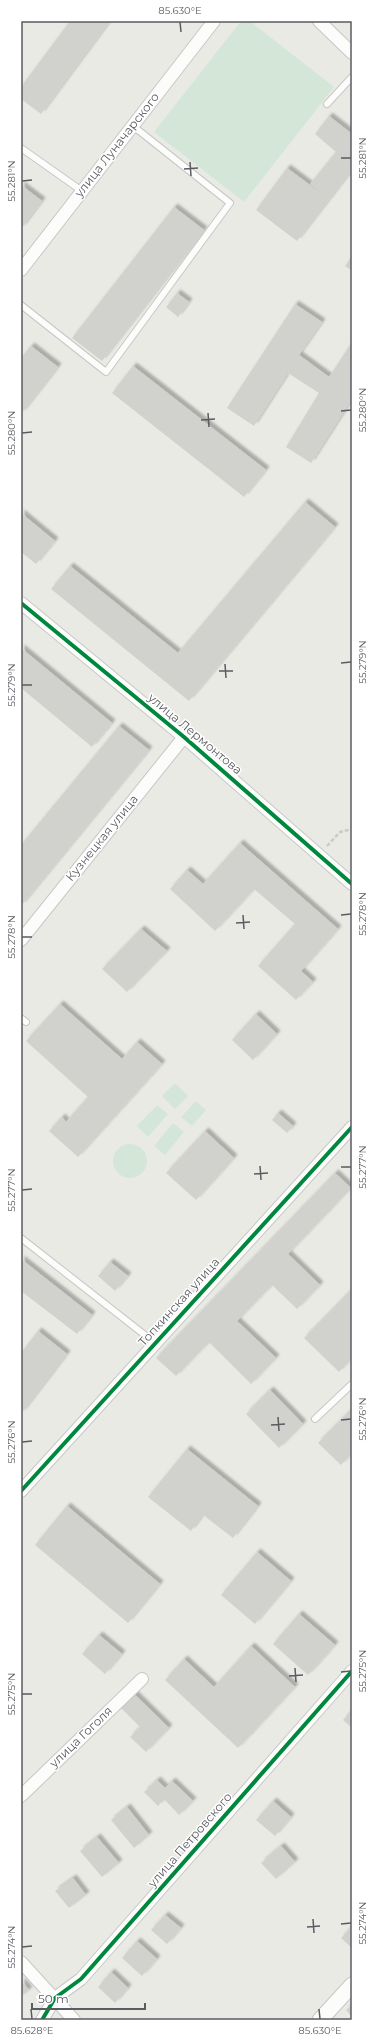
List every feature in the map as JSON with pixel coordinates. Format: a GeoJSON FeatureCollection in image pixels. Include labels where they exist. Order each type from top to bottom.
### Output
{"type":"FeatureCollection","features":[{"type":"Feature","properties":{"kind":"street","name":"улица Луначарского"},"geometry":{"type":"LineString","coordinates":[[21,270],[214,21]]}},
{"type":"Feature","properties":{"kind":"street"},"geometry":{"type":"LineString","coordinates":[[319,21],[352,53]]}},
{"type":"Feature","properties":{"kind":"street","name":"улица Лермонтова"},"geometry":{"type":"LineString","coordinates":[[22,606],[184,737],[352,884]]}},
{"type":"Feature","properties":{"kind":"street","name":"Кузнецкая улица"},"geometry":{"type":"LineString","coordinates":[[22,936],[184,737]]}},
{"type":"Feature","properties":{"kind":"street","name":"Топкинская улица"},"geometry":{"type":"LineString","coordinates":[[21,1491],[352,1127]]}},
{"type":"Feature","properties":{"kind":"street","name":"улица Петровского"},"geometry":{"type":"LineString","coordinates":[[42,2020],[55,1998],[81,1979],[352,1671]]}},
{"type":"Feature","properties":{"kind":"street","name":"улица Гоголя"},"geometry":{"type":"LineString","coordinates":[[21,1796],[142,1679]]}},
{"type":"Feature","properties":{"kind":"street"},"geometry":{"type":"LineString","coordinates":[[21,1962],[74,2020]]}},
{"type":"Feature","properties":{"kind":"street"},"geometry":{"type":"LineString","coordinates":[[320,2020],[352,1985]]}},
{"type":"Feature","properties":{"kind":"lane"},"geometry":{"type":"LineString","coordinates":[[328,104],[352,77]]}},
{"type":"Feature","properties":{"kind":"lane"},"geometry":{"type":"LineString","coordinates":[[21,305],[106,372],[230,203],[133,126]]}},
{"type":"Feature","properties":{"kind":"lane"},"geometry":{"type":"LineString","coordinates":[[21,148],[82,192]]}},
{"type":"Feature","properties":{"kind":"lane"},"geometry":{"type":"LineString","coordinates":[[21,1018],[26,1022]]}},
{"type":"Feature","properties":{"kind":"lane"},"geometry":{"type":"LineString","coordinates":[[21,1238],[155,1343]]}},
{"type":"Feature","properties":{"kind":"lane"},"geometry":{"type":"LineString","coordinates":[[315,1420],[352,1384]]}},
{"type":"Feature","properties":{"kind":"path"},"geometry":{"type":"LineString","coordinates":[[318,855],[340,832],[352,829]]}},
{"type":"Feature","properties":{"kind":"green space"},"geometry":{"type":"Polygon","coordinates":[[[241,21],[250,21],[334,87],[244,202],[154,132],[241,21]]]}},
{"type":"Feature","properties":{"kind":"green space"},"geometry":{"type":"Polygon","coordinates":[[[175,1083],[188,1096],[175,1109],[162,1096],[175,1083]]]}},
{"type":"Feature","properties":{"kind":"green space"},"geometry":{"type":"Polygon","coordinates":[[[196,1101],[206,1110],[192,1126],[181,1117],[196,1101]]]}},
{"type":"Feature","properties":{"kind":"green space"},"geometry":{"type":"Polygon","coordinates":[[[157,1105],[168,1114],[148,1137],[137,1126],[157,1105]]]}},
{"type":"Feature","properties":{"kind":"green space"},"geometry":{"type":"Polygon","coordinates":[[[173,1123],[184,1132],[165,1155],[154,1146],[173,1123]]]}},
{"type":"Feature","properties":{"kind":"green space"},"geometry":{"type":"Polygon","coordinates":[[[133,1144],[142,1149],[146,1154],[146,1168],[142,1173],[137,1177],[127,1178],[123,1177],[114,1168],[113,1158],[114,1154],[123,1145],[133,1144]]]}},
{"type":"Feature","properties":{"kind":"building"},"geometry":{"type":"Polygon","coordinates":[[[70,21],[110,21],[41,114],[21,99],[21,87],[70,21]]]}},
{"type":"Feature","properties":{"kind":"building"},"geometry":{"type":"Polygon","coordinates":[[[329,116],[352,134],[352,170],[297,241],[256,210],[287,168],[326,197],[310,184],[336,152],[315,134],[329,116]]]}},
{"type":"Feature","properties":{"kind":"building"},"geometry":{"type":"Polygon","coordinates":[[[21,185],[42,201],[21,229],[21,185]]]}},
{"type":"Feature","properties":{"kind":"building"},"geometry":{"type":"Polygon","coordinates":[[[174,207],[204,230],[102,361],[72,338],[174,207]]]}},
{"type":"Feature","properties":{"kind":"building"},"geometry":{"type":"Polygon","coordinates":[[[352,256],[352,271],[345,266],[352,256]]]}},
{"type":"Feature","properties":{"kind":"building"},"geometry":{"type":"Polygon","coordinates":[[[177,293],[189,302],[178,317],[166,307],[177,293]]]}},
{"type":"Feature","properties":{"kind":"building"},"geometry":{"type":"Polygon","coordinates":[[[295,304],[322,322],[299,355],[329,377],[352,342],[352,399],[311,463],[286,447],[319,393],[288,373],[254,426],[227,408],[295,304]]]}},
{"type":"Feature","properties":{"kind":"building"},"geometry":{"type":"Polygon","coordinates":[[[31,346],[58,367],[21,414],[21,358],[31,346]]]}},
{"type":"Feature","properties":{"kind":"building"},"geometry":{"type":"Polygon","coordinates":[[[133,366],[266,470],[244,497],[112,393],[133,366]]]}},
{"type":"Feature","properties":{"kind":"building"},"geometry":{"type":"Polygon","coordinates":[[[305,502],[335,527],[189,701],[51,589],[70,566],[178,653],[305,502]]]}},
{"type":"Feature","properties":{"kind":"building"},"geometry":{"type":"Polygon","coordinates":[[[21,513],[55,541],[36,564],[21,552],[21,513]]]}},
{"type":"Feature","properties":{"kind":"building"},"geometry":{"type":"Polygon","coordinates":[[[21,648],[112,723],[92,747],[21,688],[21,648]]]}},
{"type":"Feature","properties":{"kind":"building"},"geometry":{"type":"Polygon","coordinates":[[[119,726],[149,750],[21,906],[21,845],[119,726]]]}},
{"type":"Feature","properties":{"kind":"building"},"geometry":{"type":"Polygon","coordinates":[[[240,843],[338,929],[301,971],[313,982],[296,1000],[258,966],[295,924],[254,889],[215,931],[170,889],[187,870],[203,884],[240,843]]]}},
{"type":"Feature","properties":{"kind":"building"},"geometry":{"type":"Polygon","coordinates":[[[141,929],[167,951],[127,992],[102,969],[141,929]]]}},
{"type":"Feature","properties":{"kind":"building"},"geometry":{"type":"Polygon","coordinates":[[[60,1004],[122,1059],[137,1042],[162,1064],[78,1157],[49,1131],[62,1117],[66,1122],[88,1097],[26,1041],[60,1004]]]}},
{"type":"Feature","properties":{"kind":"building"},"geometry":{"type":"Polygon","coordinates":[[[256,1014],[277,1034],[253,1060],[232,1040],[256,1014]]]}},
{"type":"Feature","properties":{"kind":"building"},"geometry":{"type":"Polygon","coordinates":[[[278,1113],[293,1126],[287,1133],[272,1120],[278,1113]]]}},
{"type":"Feature","properties":{"kind":"building"},"geometry":{"type":"Polygon","coordinates":[[[205,1131],[234,1158],[196,1200],[166,1173],[205,1131]]]}},
{"type":"Feature","properties":{"kind":"building"},"geometry":{"type":"Polygon","coordinates":[[[335,1173],[351,1188],[288,1254],[320,1285],[297,1309],[272,1285],[237,1321],[276,1358],[251,1384],[209,1342],[176,1376],[156,1358],[335,1173]]]}},
{"type":"Feature","properties":{"kind":"building"},"geometry":{"type":"Polygon","coordinates":[[[21,1259],[92,1315],[77,1334],[21,1291],[21,1259]]]}},
{"type":"Feature","properties":{"kind":"building"},"geometry":{"type":"Polygon","coordinates":[[[110,1262],[128,1276],[115,1291],[98,1276],[110,1262]]]}},
{"type":"Feature","properties":{"kind":"building"},"geometry":{"type":"Polygon","coordinates":[[[352,1289],[352,1358],[339,1372],[304,1338],[352,1289]]]}},
{"type":"Feature","properties":{"kind":"building"},"geometry":{"type":"Polygon","coordinates":[[[38,1331],[67,1354],[21,1414],[21,1353],[38,1331]]]}},
{"type":"Feature","properties":{"kind":"building"},"geometry":{"type":"Polygon","coordinates":[[[270,1390],[303,1424],[279,1448],[246,1414],[270,1390]]]}},
{"type":"Feature","properties":{"kind":"building"},"geometry":{"type":"Polygon","coordinates":[[[352,1409],[352,1453],[341,1465],[318,1443],[352,1409]]]}},
{"type":"Feature","properties":{"kind":"building"},"geometry":{"type":"Polygon","coordinates":[[[187,1449],[258,1506],[233,1538],[203,1515],[191,1531],[148,1497],[187,1449]]]}},
{"type":"Feature","properties":{"kind":"building"},"geometry":{"type":"Polygon","coordinates":[[[67,1506],[160,1584],[128,1623],[35,1545],[67,1506]]]}},
{"type":"Feature","properties":{"kind":"building"},"geometry":{"type":"Polygon","coordinates":[[[257,1552],[291,1581],[255,1624],[221,1595],[257,1552]]]}},
{"type":"Feature","properties":{"kind":"building"},"geometry":{"type":"Polygon","coordinates":[[[299,1614],[335,1645],[308,1675],[273,1644],[299,1614]]]}},
{"type":"Feature","properties":{"kind":"building"},"geometry":{"type":"Polygon","coordinates":[[[99,1635],[122,1654],[105,1674],[82,1654],[99,1635]]]}},
{"type":"Feature","properties":{"kind":"building"},"geometry":{"type":"Polygon","coordinates":[[[251,1646],[295,1687],[238,1748],[165,1680],[184,1659],[214,1687],[251,1646]]]}},
{"type":"Feature","properties":{"kind":"building"},"geometry":{"type":"Polygon","coordinates":[[[131,1691],[169,1728],[146,1752],[130,1737],[140,1727],[118,1705],[131,1691]]]}},
{"type":"Feature","properties":{"kind":"building"},"geometry":{"type":"Polygon","coordinates":[[[352,1709],[352,1728],[343,1720],[352,1709]]]}},
{"type":"Feature","properties":{"kind":"building"},"geometry":{"type":"Polygon","coordinates":[[[157,1780],[165,1788],[172,1781],[193,1801],[179,1815],[164,1799],[158,1806],[144,1792],[157,1780]]]}},
{"type":"Feature","properties":{"kind":"building"},"geometry":{"type":"Polygon","coordinates":[[[273,1801],[291,1817],[275,1836],[256,1820],[273,1801]]]}},
{"type":"Feature","properties":{"kind":"building"},"geometry":{"type":"Polygon","coordinates":[[[127,1807],[149,1835],[134,1848],[111,1820],[127,1807]]]}},
{"type":"Feature","properties":{"kind":"building"},"geometry":{"type":"Polygon","coordinates":[[[97,1837],[119,1863],[102,1877],[80,1851],[97,1837]]]}},
{"type":"Feature","properties":{"kind":"building"},"geometry":{"type":"Polygon","coordinates":[[[281,1846],[295,1862],[276,1879],[261,1863],[281,1846]]]}},
{"type":"Feature","properties":{"kind":"building"},"geometry":{"type":"Polygon","coordinates":[[[73,1878],[86,1895],[69,1908],[55,1891],[73,1878]]]}},
{"type":"Feature","properties":{"kind":"building"},"geometry":{"type":"Polygon","coordinates":[[[165,1915],[181,1928],[167,1944],[151,1930],[165,1915]]]}},
{"type":"Feature","properties":{"kind":"building"},"geometry":{"type":"Polygon","coordinates":[[[352,1926],[352,1948],[341,1938],[352,1926]]]}},
{"type":"Feature","properties":{"kind":"building"},"geometry":{"type":"Polygon","coordinates":[[[137,1941],[157,1959],[142,1976],[122,1958],[137,1941]]]}},
{"type":"Feature","properties":{"kind":"building"},"geometry":{"type":"Polygon","coordinates":[[[111,1972],[128,1988],[115,2003],[98,1987],[111,1972]]]}},
{"type":"Feature","properties":{"kind":"building"},"geometry":{"type":"Polygon","coordinates":[[[21,1981],[29,1990],[21,1997],[21,1981]]]}},
{"type":"Feature","properties":{"kind":"building"},"geometry":{"type":"Polygon","coordinates":[[[352,2005],[352,2017],[346,2010],[352,2005]]]}},
{"type":"Feature","properties":{"kind":"cycle path"},"geometry":{"type":"LineString","coordinates":[[21,603],[184,737],[352,884]]}},
{"type":"Feature","properties":{"kind":"cycle path"},"geometry":{"type":"LineString","coordinates":[[21,1491],[352,1127]]}},
{"type":"Feature","properties":{"kind":"cycle path"},"geometry":{"type":"LineString","coordinates":[[42,2020],[55,1998],[81,1979],[352,1671]]}}]}
